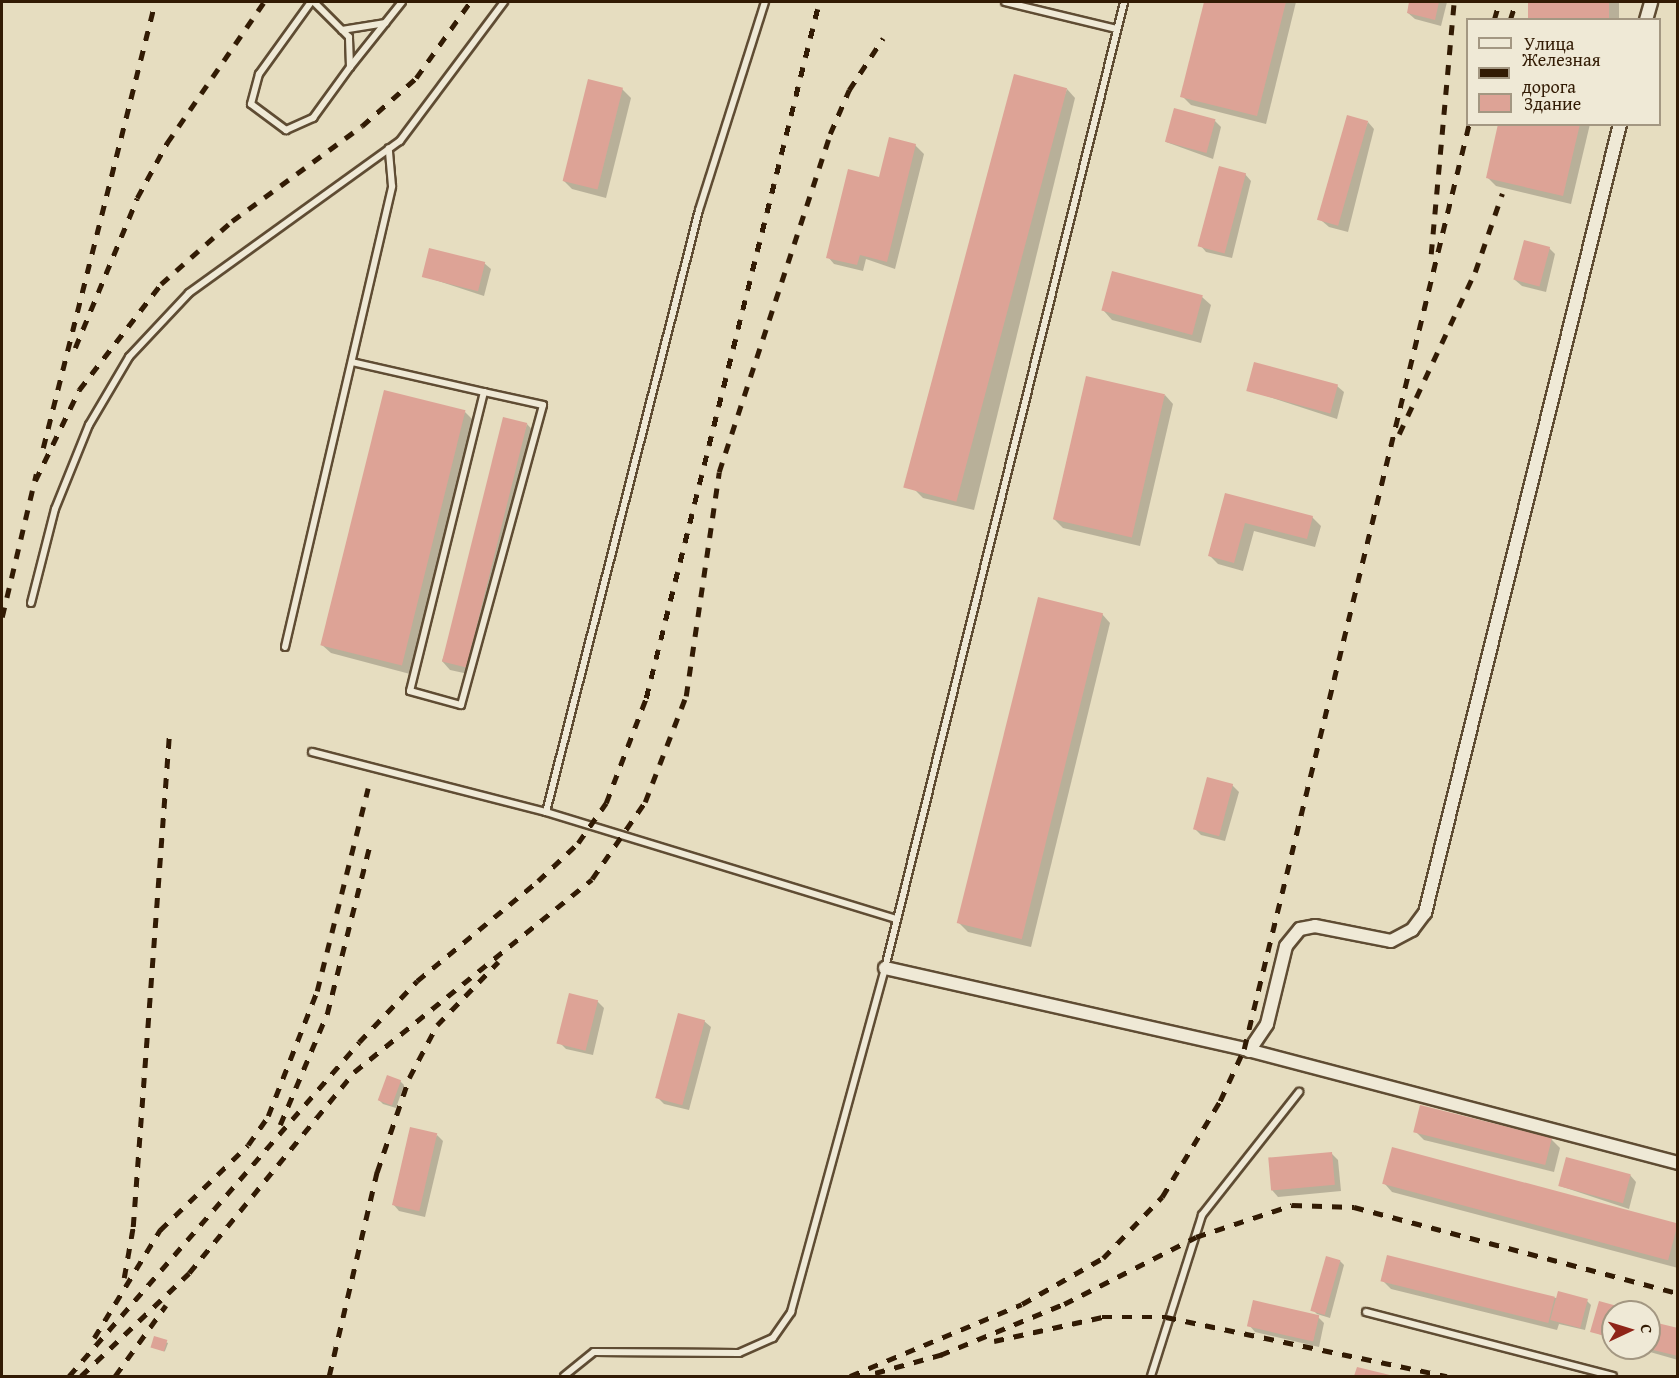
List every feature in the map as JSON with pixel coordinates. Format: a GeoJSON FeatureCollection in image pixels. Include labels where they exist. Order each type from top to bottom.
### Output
{"type":"FeatureCollection","features":[{"type":"Feature","properties":{"kind":"street"},"geometry":{"type":"LineString","coordinates":[[1647,18],[1651,2]]}},
{"type":"Feature","properties":{"kind":"street"},"geometry":{"type":"LineString","coordinates":[[1249,1051],[1267,1024],[1286,946],[1300,929],[1315,926],[1391,941],[1412,930],[1425,913],[1620,126]]}},
{"type":"Feature","properties":{"kind":"street"},"geometry":{"type":"LineString","coordinates":[[885,968],[1249,1051],[1677,1163]]}},
{"type":"Feature","properties":{"kind":"lane"},"geometry":{"type":"LineString","coordinates":[[350,67],[349,37],[313,2],[260,74],[251,104],[286,130],[314,118],[350,67],[402,2]]}},
{"type":"Feature","properties":{"kind":"lane"},"geometry":{"type":"LineString","coordinates":[[31,603],[55,509],[89,425],[129,357],[189,293],[389,148],[455,72],[504,2]]}},
{"type":"Feature","properties":{"kind":"lane"},"geometry":{"type":"LineString","coordinates":[[546,812],[699,210],[765,2]]}},
{"type":"Feature","properties":{"kind":"lane"},"geometry":{"type":"LineString","coordinates":[[1005,2],[1117,28]]}},
{"type":"Feature","properties":{"kind":"lane"},"geometry":{"type":"LineString","coordinates":[[564,1377],[594,1352],[728,1354],[773,1338],[791,1312],[885,968],[1124,2]]}},
{"type":"Feature","properties":{"kind":"lane"},"geometry":{"type":"LineString","coordinates":[[342,30],[385,23]]}},
{"type":"Feature","properties":{"kind":"lane"},"geometry":{"type":"LineString","coordinates":[[285,647],[392,186],[389,148]]}},
{"type":"Feature","properties":{"kind":"lane"},"geometry":{"type":"LineString","coordinates":[[352,362],[543,405],[461,705],[410,691],[484,392]]}},
{"type":"Feature","properties":{"kind":"lane"},"geometry":{"type":"LineString","coordinates":[[312,752],[546,812],[897,919]]}},
{"type":"Feature","properties":{"kind":"lane"},"geometry":{"type":"LineString","coordinates":[[1151,1377],[1202,1215],[1299,1092]]}},
{"type":"Feature","properties":{"kind":"lane"},"geometry":{"type":"LineString","coordinates":[[1366,1312],[1613,1377]]}},
{"type":"Feature","properties":{"kind":"building"},"geometry":{"type":"Polygon","coordinates":[[[1204,2],[1286,2],[1257,116],[1180,97],[1204,2]]]}},
{"type":"Feature","properties":{"kind":"building"},"geometry":{"type":"Polygon","coordinates":[[[1409,2],[1439,2],[1435,20],[1407,13],[1409,2]]]}},
{"type":"Feature","properties":{"kind":"building"},"geometry":{"type":"Polygon","coordinates":[[[1528,2],[1609,2],[1609,18],[1528,18],[1528,2]]]}},
{"type":"Feature","properties":{"kind":"building"},"geometry":{"type":"Polygon","coordinates":[[[1014,74],[1067,88],[956,502],[903,487],[1014,74]]]}},
{"type":"Feature","properties":{"kind":"building"},"geometry":{"type":"Polygon","coordinates":[[[588,79],[623,88],[598,190],[563,181],[588,79]]]}},
{"type":"Feature","properties":{"kind":"building"},"geometry":{"type":"Polygon","coordinates":[[[1174,108],[1216,119],[1206,153],[1165,142],[1174,108]]]}},
{"type":"Feature","properties":{"kind":"building"},"geometry":{"type":"Polygon","coordinates":[[[1347,115],[1368,121],[1338,226],[1317,220],[1347,115]]]}},
{"type":"Feature","properties":{"kind":"building"},"geometry":{"type":"Polygon","coordinates":[[[1498,126],[1580,126],[1563,196],[1486,178],[1498,126]]]}},
{"type":"Feature","properties":{"kind":"building"},"geometry":{"type":"Polygon","coordinates":[[[889,137],[916,144],[887,262],[860,255],[857,265],[826,258],[848,169],[879,177],[889,137]]]}},
{"type":"Feature","properties":{"kind":"building"},"geometry":{"type":"Polygon","coordinates":[[[1219,166],[1246,173],[1225,253],[1198,246],[1219,166]]]}},
{"type":"Feature","properties":{"kind":"building"},"geometry":{"type":"Polygon","coordinates":[[[1524,240],[1550,247],[1539,287],[1513,280],[1524,240]]]}},
{"type":"Feature","properties":{"kind":"building"},"geometry":{"type":"Polygon","coordinates":[[[429,248],[485,262],[478,291],[422,277],[429,248]]]}},
{"type":"Feature","properties":{"kind":"building"},"geometry":{"type":"Polygon","coordinates":[[[1112,271],[1203,295],[1192,335],[1101,311],[1112,271]]]}},
{"type":"Feature","properties":{"kind":"building"},"geometry":{"type":"Polygon","coordinates":[[[1254,362],[1338,385],[1330,413],[1246,391],[1254,362]]]}},
{"type":"Feature","properties":{"kind":"building"},"geometry":{"type":"Polygon","coordinates":[[[1086,376],[1165,394],[1132,537],[1053,519],[1086,376]]]}},
{"type":"Feature","properties":{"kind":"building"},"geometry":{"type":"Polygon","coordinates":[[[384,390],[466,410],[402,666],[320,645],[384,390]]]}},
{"type":"Feature","properties":{"kind":"building"},"geometry":{"type":"Polygon","coordinates":[[[503,417],[527,423],[466,668],[442,662],[503,417]]]}},
{"type":"Feature","properties":{"kind":"building"},"geometry":{"type":"Polygon","coordinates":[[[1225,493],[1313,516],[1307,539],[1245,523],[1234,563],[1208,556],[1225,493]]]}},
{"type":"Feature","properties":{"kind":"building"},"geometry":{"type":"Polygon","coordinates":[[[1038,597],[1103,613],[1022,939],[957,923],[1038,597]]]}},
{"type":"Feature","properties":{"kind":"building"},"geometry":{"type":"Polygon","coordinates":[[[1207,777],[1233,784],[1219,836],[1193,829],[1207,777]]]}},
{"type":"Feature","properties":{"kind":"building"},"geometry":{"type":"Polygon","coordinates":[[[569,993],[598,1000],[586,1051],[556,1043],[569,993]]]}},
{"type":"Feature","properties":{"kind":"building"},"geometry":{"type":"Polygon","coordinates":[[[678,1013],[705,1020],[682,1105],[655,1098],[678,1013]]]}},
{"type":"Feature","properties":{"kind":"building"},"geometry":{"type":"Polygon","coordinates":[[[387,1075],[401,1080],[392,1106],[378,1100],[387,1075]]]}},
{"type":"Feature","properties":{"kind":"building"},"geometry":{"type":"Polygon","coordinates":[[[1420,1105],[1552,1138],[1545,1165],[1413,1132],[1420,1105]]]}},
{"type":"Feature","properties":{"kind":"building"},"geometry":{"type":"Polygon","coordinates":[[[410,1127],[437,1133],[419,1211],[392,1205],[410,1127]]]}},
{"type":"Feature","properties":{"kind":"building"},"geometry":{"type":"Polygon","coordinates":[[[1392,1147],[1678,1224],[1668,1260],[1382,1184],[1392,1147]]]}},
{"type":"Feature","properties":{"kind":"building"},"geometry":{"type":"Polygon","coordinates":[[[1332,1152],[1335,1185],[1271,1190],[1268,1158],[1332,1152]]]}},
{"type":"Feature","properties":{"kind":"building"},"geometry":{"type":"Polygon","coordinates":[[[1566,1157],[1631,1174],[1623,1203],[1558,1186],[1566,1157]]]}},
{"type":"Feature","properties":{"kind":"building"},"geometry":{"type":"Polygon","coordinates":[[[1387,1255],[1555,1297],[1548,1323],[1380,1281],[1387,1255]]]}},
{"type":"Feature","properties":{"kind":"building"},"geometry":{"type":"Polygon","coordinates":[[[1326,1256],[1340,1260],[1325,1315],[1310,1311],[1326,1256]]]}},
{"type":"Feature","properties":{"kind":"building"},"geometry":{"type":"Polygon","coordinates":[[[1558,1291],[1588,1299],[1580,1328],[1550,1320],[1558,1291]]]}},
{"type":"Feature","properties":{"kind":"building"},"geometry":{"type":"Polygon","coordinates":[[[1253,1300],[1319,1315],[1313,1342],[1247,1326],[1253,1300]]]}},
{"type":"Feature","properties":{"kind":"building"},"geometry":{"type":"Polygon","coordinates":[[[1599,1301],[1601,1302],[1601,1335],[1590,1332],[1599,1301]]]}},
{"type":"Feature","properties":{"kind":"building"},"geometry":{"type":"Polygon","coordinates":[[[1661,1324],[1678,1328],[1678,1356],[1661,1352],[1661,1324]]]}},
{"type":"Feature","properties":{"kind":"building"},"geometry":{"type":"Polygon","coordinates":[[[154,1336],[167,1340],[164,1352],[150,1347],[154,1336]]]}},
{"type":"Feature","properties":{"kind":"building"},"geometry":{"type":"Polygon","coordinates":[[[1357,1367],[1394,1376],[1354,1376],[1357,1367]]]}},
{"type":"Feature","properties":{"kind":"railway"},"geometry":{"type":"LineString","coordinates":[[43,448],[155,2]]}},
{"type":"Feature","properties":{"kind":"railway"},"geometry":{"type":"LineString","coordinates":[[75,348],[137,198],[167,143],[264,2]]}},
{"type":"Feature","properties":{"kind":"railway"},"geometry":{"type":"LineString","coordinates":[[35,481],[79,390],[161,284],[232,221],[362,126],[416,78],[470,2]]}},
{"type":"Feature","properties":{"kind":"railway"},"geometry":{"type":"LineString","coordinates":[[69,1376],[359,1042],[417,981],[538,881],[578,843],[606,803],[646,698],[819,2]]}},
{"type":"Feature","properties":{"kind":"railway"},"geometry":{"type":"LineString","coordinates":[[1431,254],[1454,2]]}},
{"type":"Feature","properties":{"kind":"railway"},"geometry":{"type":"LineString","coordinates":[[1495,18],[1499,2]]}},
{"type":"Feature","properties":{"kind":"railway"},"geometry":{"type":"LineString","coordinates":[[1511,18],[1516,2]]}},
{"type":"Feature","properties":{"kind":"railway"},"geometry":{"type":"LineString","coordinates":[[81,1376],[189,1273],[354,1072],[592,879],[645,802],[686,696],[719,472],[830,134],[849,90],[883,38]]}},
{"type":"Feature","properties":{"kind":"railway"},"geometry":{"type":"LineString","coordinates":[[850,1376],[1022,1304],[1103,1258],[1162,1197],[1220,1101],[1244,1049],[1469,126]]}},
{"type":"Feature","properties":{"kind":"railway"},"geometry":{"type":"LineString","coordinates":[[1399,434],[1475,272],[1502,194]]}},
{"type":"Feature","properties":{"kind":"railway"},"geometry":{"type":"LineString","coordinates":[[2,617],[36,474]]}},
{"type":"Feature","properties":{"kind":"railway"},"geometry":{"type":"LineString","coordinates":[[124,1278],[133,1227],[169,736]]}},
{"type":"Feature","properties":{"kind":"railway"},"geometry":{"type":"LineString","coordinates":[[94,1338],[160,1230],[248,1145],[268,1116],[317,991],[368,788]]}},
{"type":"Feature","properties":{"kind":"railway"},"geometry":{"type":"LineString","coordinates":[[280,1125],[327,1014],[369,848]]}},
{"type":"Feature","properties":{"kind":"railway"},"geometry":{"type":"LineString","coordinates":[[329,1376],[377,1172],[409,1078],[437,1025],[498,962]]}},
{"type":"Feature","properties":{"kind":"railway"},"geometry":{"type":"LineString","coordinates":[[940,1355],[1064,1304],[1196,1237],[1292,1205],[1354,1207],[1678,1293]]}},
{"type":"Feature","properties":{"kind":"railway"},"geometry":{"type":"LineString","coordinates":[[115,1376],[166,1305]]}},
{"type":"Feature","properties":{"kind":"railway"},"geometry":{"type":"LineString","coordinates":[[994,1341],[1102,1317],[1166,1317],[1447,1376]]}},
{"type":"Feature","properties":{"kind":"railway"},"geometry":{"type":"LineString","coordinates":[[875,1373],[947,1353]]}}]}
